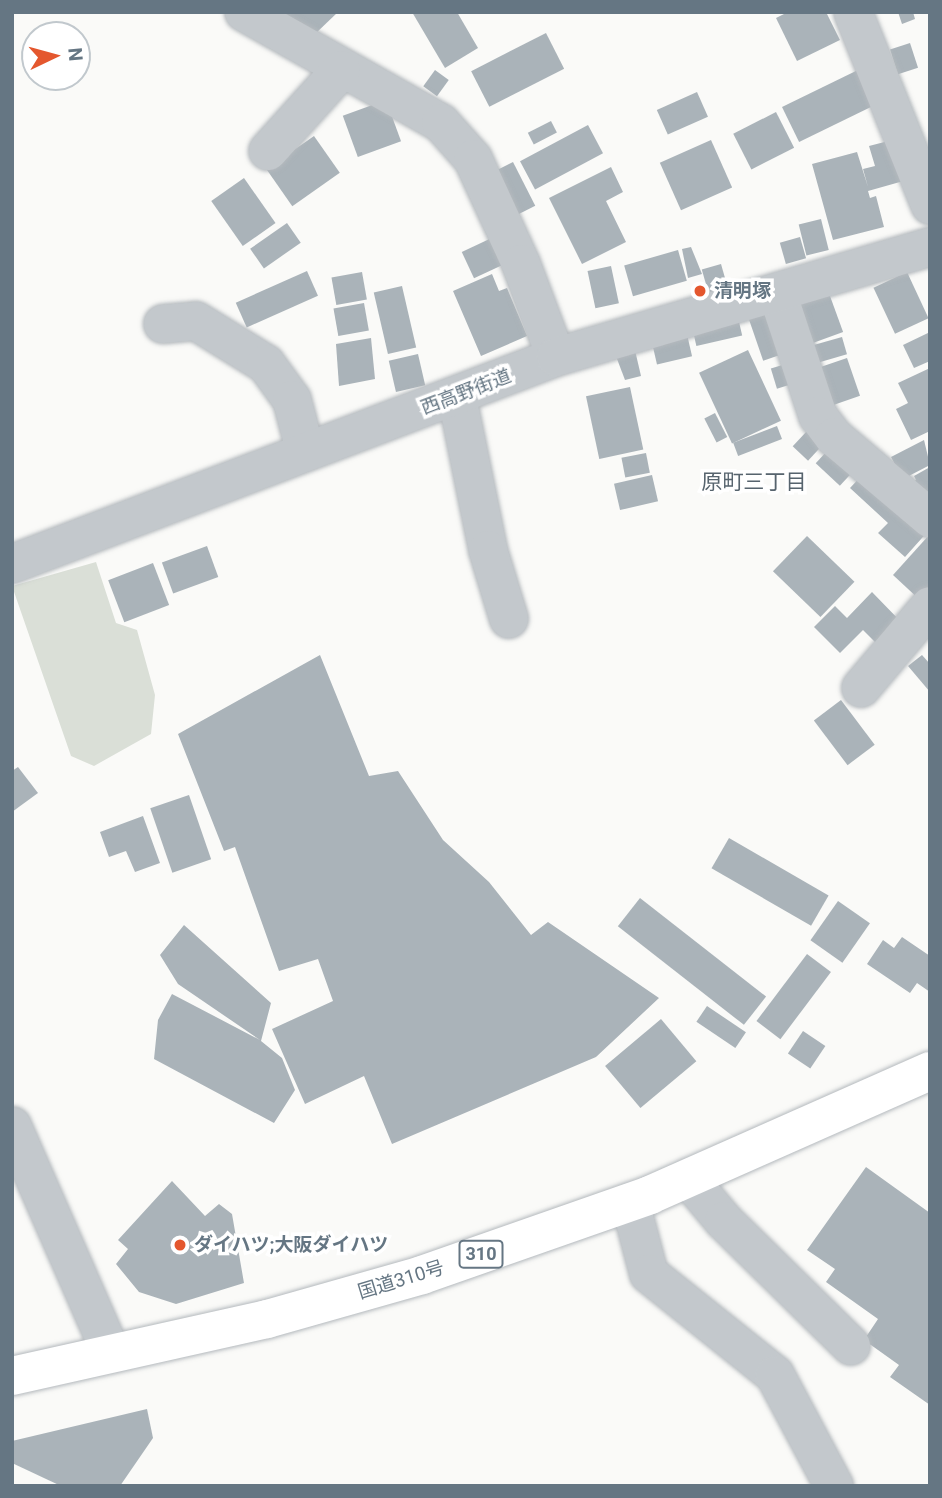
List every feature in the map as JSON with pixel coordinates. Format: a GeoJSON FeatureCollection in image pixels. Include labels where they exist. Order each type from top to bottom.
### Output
{"type":"FeatureCollection","features":[{"type":"Feature","properties":{"kind":"highway","name":"国道310号"},"geometry":{"type":"LineString","coordinates":[[12,1376],[267,1319],[422,1275],[630,1202],[930,1071]]}},
{"type":"Feature","properties":{"kind":"street"},"geometry":{"type":"LineString","coordinates":[[244,12],[341,70],[442,123],[473,159],[521,264],[556,357]]}},
{"type":"Feature","properties":{"kind":"street"},"geometry":{"type":"LineString","coordinates":[[853,12],[930,205]]}},
{"type":"Feature","properties":{"kind":"street"},"geometry":{"type":"LineString","coordinates":[[268,151],[341,70]]}},
{"type":"Feature","properties":{"kind":"street","name":"西高野街道"},"geometry":{"type":"LineString","coordinates":[[12,564],[305,450],[457,397],[556,357],[930,247]]}},
{"type":"Feature","properties":{"kind":"street"},"geometry":{"type":"LineString","coordinates":[[777,292],[818,416],[834,437],[930,518]]}},
{"type":"Feature","properties":{"kind":"street"},"geometry":{"type":"LineString","coordinates":[[163,324],[196,321],[266,364],[292,400],[305,450]]}},
{"type":"Feature","properties":{"kind":"street"},"geometry":{"type":"LineString","coordinates":[[457,397],[488,550],[509,619]]}},
{"type":"Feature","properties":{"kind":"street"},"geometry":{"type":"LineString","coordinates":[[861,688],[930,606]]}},
{"type":"Feature","properties":{"kind":"street"},"geometry":{"type":"LineString","coordinates":[[12,1126],[111,1353]]}},
{"type":"Feature","properties":{"kind":"street"},"geometry":{"type":"LineString","coordinates":[[688,1178],[724,1221],[851,1346]]}},
{"type":"Feature","properties":{"kind":"street"},"geometry":{"type":"LineString","coordinates":[[630,1202],[649,1274],[775,1375],[834,1486]]}},
{"type":"Feature","properties":{"kind":"shaded area"},"geometry":{"type":"Polygon","coordinates":[[[96,562],[116,623],[137,630],[155,695],[151,734],[94,766],[71,756],[12,586],[96,562]]]}},
{"type":"Feature","properties":{"kind":"building"},"geometry":{"type":"Polygon","coordinates":[[[267,12],[338,12],[314,35],[267,12]]]}},
{"type":"Feature","properties":{"kind":"building"},"geometry":{"type":"Polygon","coordinates":[[[412,12],[457,12],[478,48],[445,68],[412,12]]]}},
{"type":"Feature","properties":{"kind":"building"},"geometry":{"type":"Polygon","coordinates":[[[788,12],[826,12],[840,40],[797,61],[776,18],[788,12]]]}},
{"type":"Feature","properties":{"kind":"building"},"geometry":{"type":"Polygon","coordinates":[[[898,12],[913,12],[915,19],[902,24],[898,12]]]}},
{"type":"Feature","properties":{"kind":"building"},"geometry":{"type":"Polygon","coordinates":[[[546,33],[564,69],[489,107],[471,71],[546,33]]]}},
{"type":"Feature","properties":{"kind":"building"},"geometry":{"type":"Polygon","coordinates":[[[910,43],[918,68],[898,74],[890,49],[910,43]]]}},
{"type":"Feature","properties":{"kind":"building"},"geometry":{"type":"Polygon","coordinates":[[[862,68],[879,103],[799,142],[782,107],[862,68]]]}},
{"type":"Feature","properties":{"kind":"building"},"geometry":{"type":"Polygon","coordinates":[[[435,70],[449,80],[437,96],[423,86],[435,70]]]}},
{"type":"Feature","properties":{"kind":"building"},"geometry":{"type":"Polygon","coordinates":[[[697,92],[708,117],[668,135],[657,110],[697,92]]]}},
{"type":"Feature","properties":{"kind":"building"},"geometry":{"type":"Polygon","coordinates":[[[386,100],[401,141],[358,157],[343,116],[386,100]]]}},
{"type":"Feature","properties":{"kind":"building"},"geometry":{"type":"Polygon","coordinates":[[[776,112],[794,148],[751,169],[733,134],[776,112]]]}},
{"type":"Feature","properties":{"kind":"building"},"geometry":{"type":"Polygon","coordinates":[[[551,121],[557,133],[534,144],[528,133],[551,121]]]}},
{"type":"Feature","properties":{"kind":"building"},"geometry":{"type":"Polygon","coordinates":[[[588,125],[603,153],[535,189],[520,161],[588,125]]]}},
{"type":"Feature","properties":{"kind":"building"},"geometry":{"type":"Polygon","coordinates":[[[314,136],[340,173],[292,206],[266,169],[314,136]]]}},
{"type":"Feature","properties":{"kind":"building"},"geometry":{"type":"Polygon","coordinates":[[[896,139],[907,180],[868,191],[870,198],[876,196],[884,227],[833,240],[812,164],[857,152],[868,187],[863,169],[875,166],[869,146],[896,139]]]}},
{"type":"Feature","properties":{"kind":"building"},"geometry":{"type":"Polygon","coordinates":[[[711,140],[732,188],[681,210],[660,163],[711,140]]]}},
{"type":"Feature","properties":{"kind":"building"},"geometry":{"type":"Polygon","coordinates":[[[513,162],[535,206],[513,217],[491,173],[513,162]]]}},
{"type":"Feature","properties":{"kind":"building"},"geometry":{"type":"Polygon","coordinates":[[[611,167],[623,192],[606,201],[626,242],[582,264],[549,198],[611,167]]]}},
{"type":"Feature","properties":{"kind":"building"},"geometry":{"type":"Polygon","coordinates":[[[244,178],[276,223],[243,246],[211,201],[244,178]]]}},
{"type":"Feature","properties":{"kind":"building"},"geometry":{"type":"Polygon","coordinates":[[[821,219],[829,250],[806,256],[799,225],[821,219]]]}},
{"type":"Feature","properties":{"kind":"building"},"geometry":{"type":"Polygon","coordinates":[[[287,223],[301,243],[264,268],[250,249],[287,223]]]}},
{"type":"Feature","properties":{"kind":"building"},"geometry":{"type":"Polygon","coordinates":[[[498,235],[510,261],[474,278],[462,252],[498,235]]]}},
{"type":"Feature","properties":{"kind":"building"},"geometry":{"type":"Polygon","coordinates":[[[800,237],[806,258],[786,264],[780,243],[800,237]]]}},
{"type":"Feature","properties":{"kind":"building"},"geometry":{"type":"Polygon","coordinates":[[[691,247],[702,274],[688,278],[682,249],[691,247]]]}},
{"type":"Feature","properties":{"kind":"building"},"geometry":{"type":"Polygon","coordinates":[[[678,250],[687,281],[633,296],[624,265],[678,250]]]}},
{"type":"Feature","properties":{"kind":"building"},"geometry":{"type":"Polygon","coordinates":[[[721,264],[728,289],[709,295],[702,270],[721,264]]]}},
{"type":"Feature","properties":{"kind":"building"},"geometry":{"type":"Polygon","coordinates":[[[611,266],[619,303],[595,308],[588,271],[611,266]]]}},
{"type":"Feature","properties":{"kind":"building"},"geometry":{"type":"Polygon","coordinates":[[[307,271],[318,296],[247,327],[236,303],[307,271]]]}},
{"type":"Feature","properties":{"kind":"building"},"geometry":{"type":"Polygon","coordinates":[[[362,272],[367,300],[336,305],[331,277],[362,272]]]}},
{"type":"Feature","properties":{"kind":"building"},"geometry":{"type":"Polygon","coordinates":[[[907,272],[929,318],[895,334],[873,288],[907,272]]]}},
{"type":"Feature","properties":{"kind":"building"},"geometry":{"type":"Polygon","coordinates":[[[492,274],[499,291],[507,288],[527,336],[481,356],[453,291],[492,274]]]}},
{"type":"Feature","properties":{"kind":"building"},"geometry":{"type":"Polygon","coordinates":[[[826,285],[843,332],[807,345],[790,298],[826,285]]]}},
{"type":"Feature","properties":{"kind":"building"},"geometry":{"type":"Polygon","coordinates":[[[402,286],[416,347],[388,354],[374,293],[402,286]]]}},
{"type":"Feature","properties":{"kind":"building"},"geometry":{"type":"Polygon","coordinates":[[[364,303],[369,331],[338,336],[333,308],[364,303]]]}},
{"type":"Feature","properties":{"kind":"building"},"geometry":{"type":"Polygon","coordinates":[[[768,304],[785,353],[763,361],[746,311],[768,304]]]}},
{"type":"Feature","properties":{"kind":"building"},"geometry":{"type":"Polygon","coordinates":[[[737,313],[742,335],[696,346],[691,324],[737,313]]]}},
{"type":"Feature","properties":{"kind":"building"},"geometry":{"type":"Polygon","coordinates":[[[686,330],[692,356],[657,364],[651,338],[686,330]]]}},
{"type":"Feature","properties":{"kind":"building"},"geometry":{"type":"Polygon","coordinates":[[[930,332],[930,361],[914,368],[903,345],[930,332]]]}},
{"type":"Feature","properties":{"kind":"building"},"geometry":{"type":"Polygon","coordinates":[[[842,337],[847,354],[815,363],[810,346],[842,337]]]}},
{"type":"Feature","properties":{"kind":"building"},"geometry":{"type":"Polygon","coordinates":[[[371,338],[375,379],[339,386],[336,344],[371,338]]]}},
{"type":"Feature","properties":{"kind":"building"},"geometry":{"type":"Polygon","coordinates":[[[634,346],[641,376],[625,380],[614,351],[634,346]]]}},
{"type":"Feature","properties":{"kind":"building"},"geometry":{"type":"Polygon","coordinates":[[[748,350],[781,421],[732,444],[699,373],[748,350]]]}},
{"type":"Feature","properties":{"kind":"building"},"geometry":{"type":"Polygon","coordinates":[[[418,354],[425,385],[396,392],[389,361],[418,354]]]}},
{"type":"Feature","properties":{"kind":"building"},"geometry":{"type":"Polygon","coordinates":[[[847,358],[860,396],[824,408],[811,370],[847,358]]]}},
{"type":"Feature","properties":{"kind":"building"},"geometry":{"type":"Polygon","coordinates":[[[789,363],[795,383],[777,389],[771,369],[789,363]]]}},
{"type":"Feature","properties":{"kind":"building"},"geometry":{"type":"Polygon","coordinates":[[[930,368],[930,431],[911,440],[896,409],[908,403],[898,383],[930,368]]]}},
{"type":"Feature","properties":{"kind":"building"},"geometry":{"type":"Polygon","coordinates":[[[630,387],[643,450],[599,459],[586,396],[630,387]]]}},
{"type":"Feature","properties":{"kind":"building"},"geometry":{"type":"Polygon","coordinates":[[[715,413],[727,437],[717,443],[704,418],[715,413]]]}},
{"type":"Feature","properties":{"kind":"building"},"geometry":{"type":"Polygon","coordinates":[[[777,426],[782,439],[738,456],[733,443],[777,426]]]}},
{"type":"Feature","properties":{"kind":"building"},"geometry":{"type":"Polygon","coordinates":[[[807,431],[822,445],[808,461],[793,446],[807,431]]]}},
{"type":"Feature","properties":{"kind":"building"},"geometry":{"type":"Polygon","coordinates":[[[924,440],[930,465],[903,479],[891,457],[924,440]]]}},
{"type":"Feature","properties":{"kind":"building"},"geometry":{"type":"Polygon","coordinates":[[[828,450],[852,473],[840,486],[816,463],[828,450]]]}},
{"type":"Feature","properties":{"kind":"building"},"geometry":{"type":"Polygon","coordinates":[[[646,453],[650,473],[625,477],[621,458],[646,453]]]}},
{"type":"Feature","properties":{"kind":"building"},"geometry":{"type":"Polygon","coordinates":[[[930,467],[930,502],[911,484],[916,480],[914,476],[930,467]]]}},
{"type":"Feature","properties":{"kind":"building"},"geometry":{"type":"Polygon","coordinates":[[[865,472],[930,529],[905,557],[878,533],[888,523],[850,488],[865,472]]]}},
{"type":"Feature","properties":{"kind":"building"},"geometry":{"type":"Polygon","coordinates":[[[652,475],[658,501],[620,510],[614,484],[652,475]]]}},
{"type":"Feature","properties":{"kind":"building"},"geometry":{"type":"Polygon","coordinates":[[[930,534],[930,592],[921,601],[893,575],[930,534]]]}},
{"type":"Feature","properties":{"kind":"building"},"geometry":{"type":"Polygon","coordinates":[[[807,536],[854,582],[820,617],[773,571],[807,536]]]}},
{"type":"Feature","properties":{"kind":"building"},"geometry":{"type":"Polygon","coordinates":[[[207,546],[218,577],[173,593],[162,562],[207,546]]]}},
{"type":"Feature","properties":{"kind":"building"},"geometry":{"type":"Polygon","coordinates":[[[153,563],[169,605],[124,622],[108,580],[153,563]]]}},
{"type":"Feature","properties":{"kind":"building"},"geometry":{"type":"Polygon","coordinates":[[[872,592],[905,626],[882,649],[863,630],[840,653],[814,627],[835,606],[847,618],[872,592]]]}},
{"type":"Feature","properties":{"kind":"building"},"geometry":{"type":"Polygon","coordinates":[[[320,655],[369,776],[398,771],[443,840],[489,882],[531,935],[548,922],[659,998],[596,1057],[392,1144],[364,1076],[305,1104],[272,1029],[333,1001],[318,959],[279,971],[235,847],[224,851],[178,734],[320,655]]]}},
{"type":"Feature","properties":{"kind":"building"},"geometry":{"type":"Polygon","coordinates":[[[922,655],[930,664],[930,692],[908,666],[922,655]]]}},
{"type":"Feature","properties":{"kind":"building"},"geometry":{"type":"Polygon","coordinates":[[[841,700],[875,745],[848,765],[814,720],[841,700]]]}},
{"type":"Feature","properties":{"kind":"building"},"geometry":{"type":"Polygon","coordinates":[[[18,767],[38,793],[12,812],[12,771],[18,767]]]}},
{"type":"Feature","properties":{"kind":"building"},"geometry":{"type":"Polygon","coordinates":[[[189,795],[211,859],[172,873],[150,808],[189,795]]]}},
{"type":"Feature","properties":{"kind":"building"},"geometry":{"type":"Polygon","coordinates":[[[143,816],[160,863],[135,872],[126,851],[109,857],[100,832],[143,816]]]}},
{"type":"Feature","properties":{"kind":"building"},"geometry":{"type":"Polygon","coordinates":[[[729,838],[829,896],[811,926],[712,868],[729,838]]]}},
{"type":"Feature","properties":{"kind":"building"},"geometry":{"type":"Polygon","coordinates":[[[640,898],[766,997],[744,1025],[618,926],[640,898]]]}},
{"type":"Feature","properties":{"kind":"building"},"geometry":{"type":"Polygon","coordinates":[[[838,901],[870,923],[842,963],[810,940],[838,901]]]}},
{"type":"Feature","properties":{"kind":"building"},"geometry":{"type":"Polygon","coordinates":[[[184,925],[271,1003],[261,1041],[282,1058],[295,1090],[274,1123],[154,1059],[158,1020],[172,994],[260,1040],[178,984],[160,955],[184,925]]]}},
{"type":"Feature","properties":{"kind":"building"},"geometry":{"type":"Polygon","coordinates":[[[902,937],[930,956],[930,992],[917,983],[910,993],[867,964],[883,940],[894,948],[902,937]]]}},
{"type":"Feature","properties":{"kind":"building"},"geometry":{"type":"Polygon","coordinates":[[[807,954],[831,972],[780,1039],[756,1021],[807,954]]]}},
{"type":"Feature","properties":{"kind":"building"},"geometry":{"type":"Polygon","coordinates":[[[707,1006],[746,1032],[735,1048],[696,1022],[707,1006]]]}},
{"type":"Feature","properties":{"kind":"building"},"geometry":{"type":"Polygon","coordinates":[[[661,1019],[696,1061],[640,1108],[605,1066],[661,1019]]]}},
{"type":"Feature","properties":{"kind":"building"},"geometry":{"type":"Polygon","coordinates":[[[803,1031],[825,1046],[810,1068],[788,1053],[803,1031]]]}},
{"type":"Feature","properties":{"kind":"building"},"geometry":{"type":"Polygon","coordinates":[[[866,1167],[930,1213],[930,1405],[890,1377],[899,1365],[864,1340],[878,1319],[826,1282],[835,1269],[807,1250],[866,1167]]]}},
{"type":"Feature","properties":{"kind":"building","name":"ダイハツ;大阪ダイハツ"},"geometry":{"type":"Polygon","coordinates":[[[172,1181],[205,1216],[219,1204],[232,1214],[244,1283],[176,1304],[139,1292],[116,1264],[128,1249],[118,1240],[172,1181]]]}},
{"type":"Feature","properties":{"kind":"building"},"geometry":{"type":"Polygon","coordinates":[[[147,1409],[153,1438],[120,1486],[61,1486],[12,1463],[12,1441],[147,1409]]]}},
{"type":"Feature","properties":{"kind":"place","name":"清明塚"},"geometry":{"type":"Point","coordinates":[700,291]}},
{"type":"Feature","properties":{"kind":"place","name":"ダイハツ;大阪ダイハツ"},"geometry":{"type":"Point","coordinates":[180,1245]}},
{"type":"Feature","properties":{"kind":"district","name":"原町三丁目"},"geometry":{"type":"Point","coordinates":[754,482]}}]}
